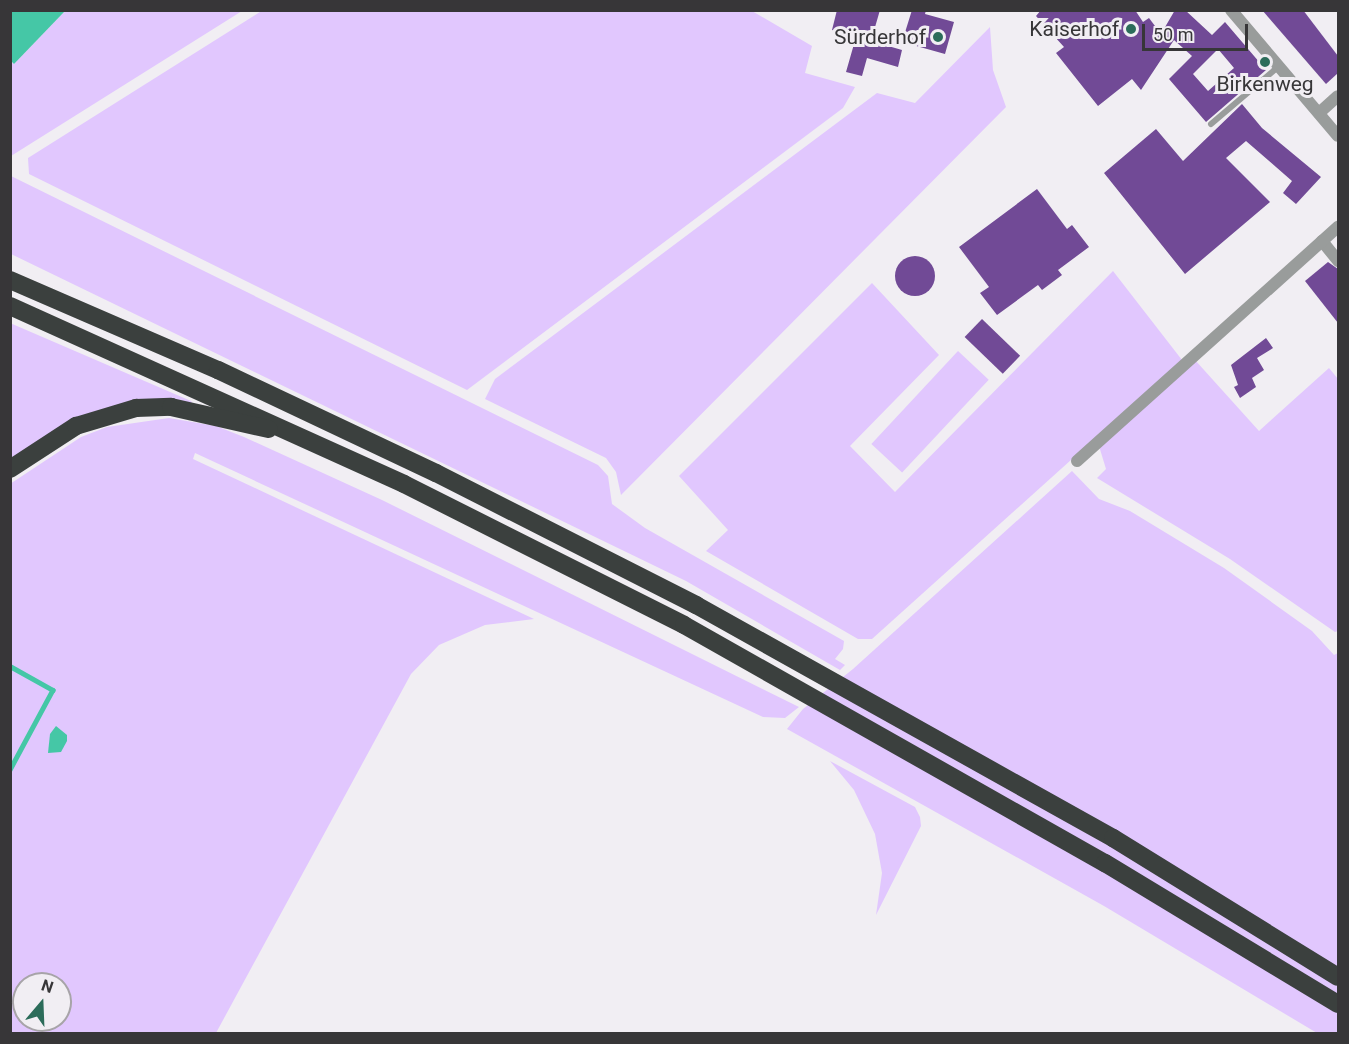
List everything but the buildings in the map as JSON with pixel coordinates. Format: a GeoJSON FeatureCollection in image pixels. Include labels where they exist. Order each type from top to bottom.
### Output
{"type":"FeatureCollection","features":[{"type":"Feature","properties":{"kind":"highway"},"geometry":{"type":"LineString","coordinates":[[10,280],[218,370],[436,473],[800,661],[1113,838],[1338,977]]}},
{"type":"Feature","properties":{"kind":"highway"},"geometry":{"type":"LineString","coordinates":[[10,306],[297,434],[569,566],[861,722],[1105,863],[1338,1004]]}},
{"type":"Feature","properties":{"kind":"highway"},"geometry":{"type":"LineString","coordinates":[[10,469],[76,426],[136,408],[171,407],[210,413],[297,434]]}},
{"type":"Feature","properties":{"kind":"street"},"geometry":{"type":"LineString","coordinates":[[1231,10],[1338,136]]}},
{"type":"Feature","properties":{"kind":"street"},"geometry":{"type":"LineString","coordinates":[[1319,113],[1338,96]]}},
{"type":"Feature","properties":{"kind":"street"},"geometry":{"type":"LineString","coordinates":[[1077,461],[1338,227]]}},
{"type":"Feature","properties":{"kind":"street"},"geometry":{"type":"LineString","coordinates":[[1322,241],[1338,261]]}},
{"type":"Feature","properties":{"kind":"lane"},"geometry":{"type":"LineString","coordinates":[[1211,124],[1278,67]]}},
{"type":"Feature","properties":{"kind":"shaded area"},"geometry":{"type":"Polygon","coordinates":[[[263,10],[752,11],[812,46],[805,73],[855,87],[843,108],[467,390],[29,174],[28,158],[263,10]]]}},
{"type":"Feature","properties":{"kind":"shaded area"},"geometry":{"type":"Polygon","coordinates":[[[10,11],[65,11],[14,64],[11,61],[10,11]]]}},
{"type":"Feature","properties":{"kind":"shaded area"},"geometry":{"type":"Polygon","coordinates":[[[65,11],[242,11],[11,156],[11,61],[14,64],[65,11]]]}},
{"type":"Feature","properties":{"kind":"shaded area"},"geometry":{"type":"Polygon","coordinates":[[[990,27],[993,70],[1006,107],[621,495],[616,472],[606,458],[485,399],[495,379],[877,93],[915,103],[990,27]]]}},
{"type":"Feature","properties":{"kind":"shaded area"},"geometry":{"type":"Polygon","coordinates":[[[11,176],[598,465],[608,476],[612,504],[645,528],[844,641],[843,649],[835,659],[845,665],[840,670],[686,581],[11,254],[11,176]]]}},
{"type":"Feature","properties":{"kind":"shaded area"},"geometry":{"type":"Polygon","coordinates":[[[1113,271],[1182,360],[872,639],[858,639],[706,551],[728,530],[679,476],[872,283],[939,355],[850,446],[895,492],[1113,271]]]}},
{"type":"Feature","properties":{"kind":"shaded area"},"geometry":{"type":"Polygon","coordinates":[[[10,323],[191,401],[193,404],[136,403],[11,462],[10,323]]]}},
{"type":"Feature","properties":{"kind":"shaded area"},"geometry":{"type":"Polygon","coordinates":[[[958,351],[989,380],[902,473],[871,444],[958,351]]]}},
{"type":"Feature","properties":{"kind":"shaded area"},"geometry":{"type":"Polygon","coordinates":[[[1195,360],[1259,431],[1329,368],[1338,379],[1338,631],[1335,632],[1230,559],[1097,478],[1106,469],[1099,446],[1195,360]]]}},
{"type":"Feature","properties":{"kind":"shaded area"},"geometry":{"type":"Polygon","coordinates":[[[169,418],[216,426],[382,500],[799,707],[785,718],[763,717],[195,453],[193,459],[534,619],[485,625],[439,645],[411,674],[216,1033],[11,1033],[10,484],[81,437],[107,427],[169,418]]]}},
{"type":"Feature","properties":{"kind":"shaded area"},"geometry":{"type":"Polygon","coordinates":[[[1072,471],[1099,499],[1130,511],[1224,568],[1312,631],[1334,655],[1338,653],[1338,1033],[1317,1033],[1104,906],[787,729],[803,709],[853,669],[1072,471]]]}},
{"type":"Feature","properties":{"kind":"shaded area"},"geometry":{"type":"Polygon","coordinates":[[[56,726],[67,735],[67,741],[61,752],[48,753],[50,734],[56,726]]]}},
{"type":"Feature","properties":{"kind":"shaded area"},"geometry":{"type":"Polygon","coordinates":[[[830,761],[915,807],[920,817],[921,826],[876,915],[882,873],[875,834],[854,790],[830,761]]]}},
{"type":"Feature","properties":{"kind":"waterway"},"geometry":{"type":"LineString","coordinates":[[10,666],[53,690],[10,770]]}},
{"type":"Feature","properties":{"kind":"place","name":"Kaiserhof"},"geometry":{"type":"Point","coordinates":[1131,29]}},
{"type":"Feature","properties":{"kind":"place","name":"Sürderhof"},"geometry":{"type":"Point","coordinates":[938,37]}},
{"type":"Feature","properties":{"kind":"place","name":"Birkenweg"},"geometry":{"type":"Point","coordinates":[1265,62]}}]}
